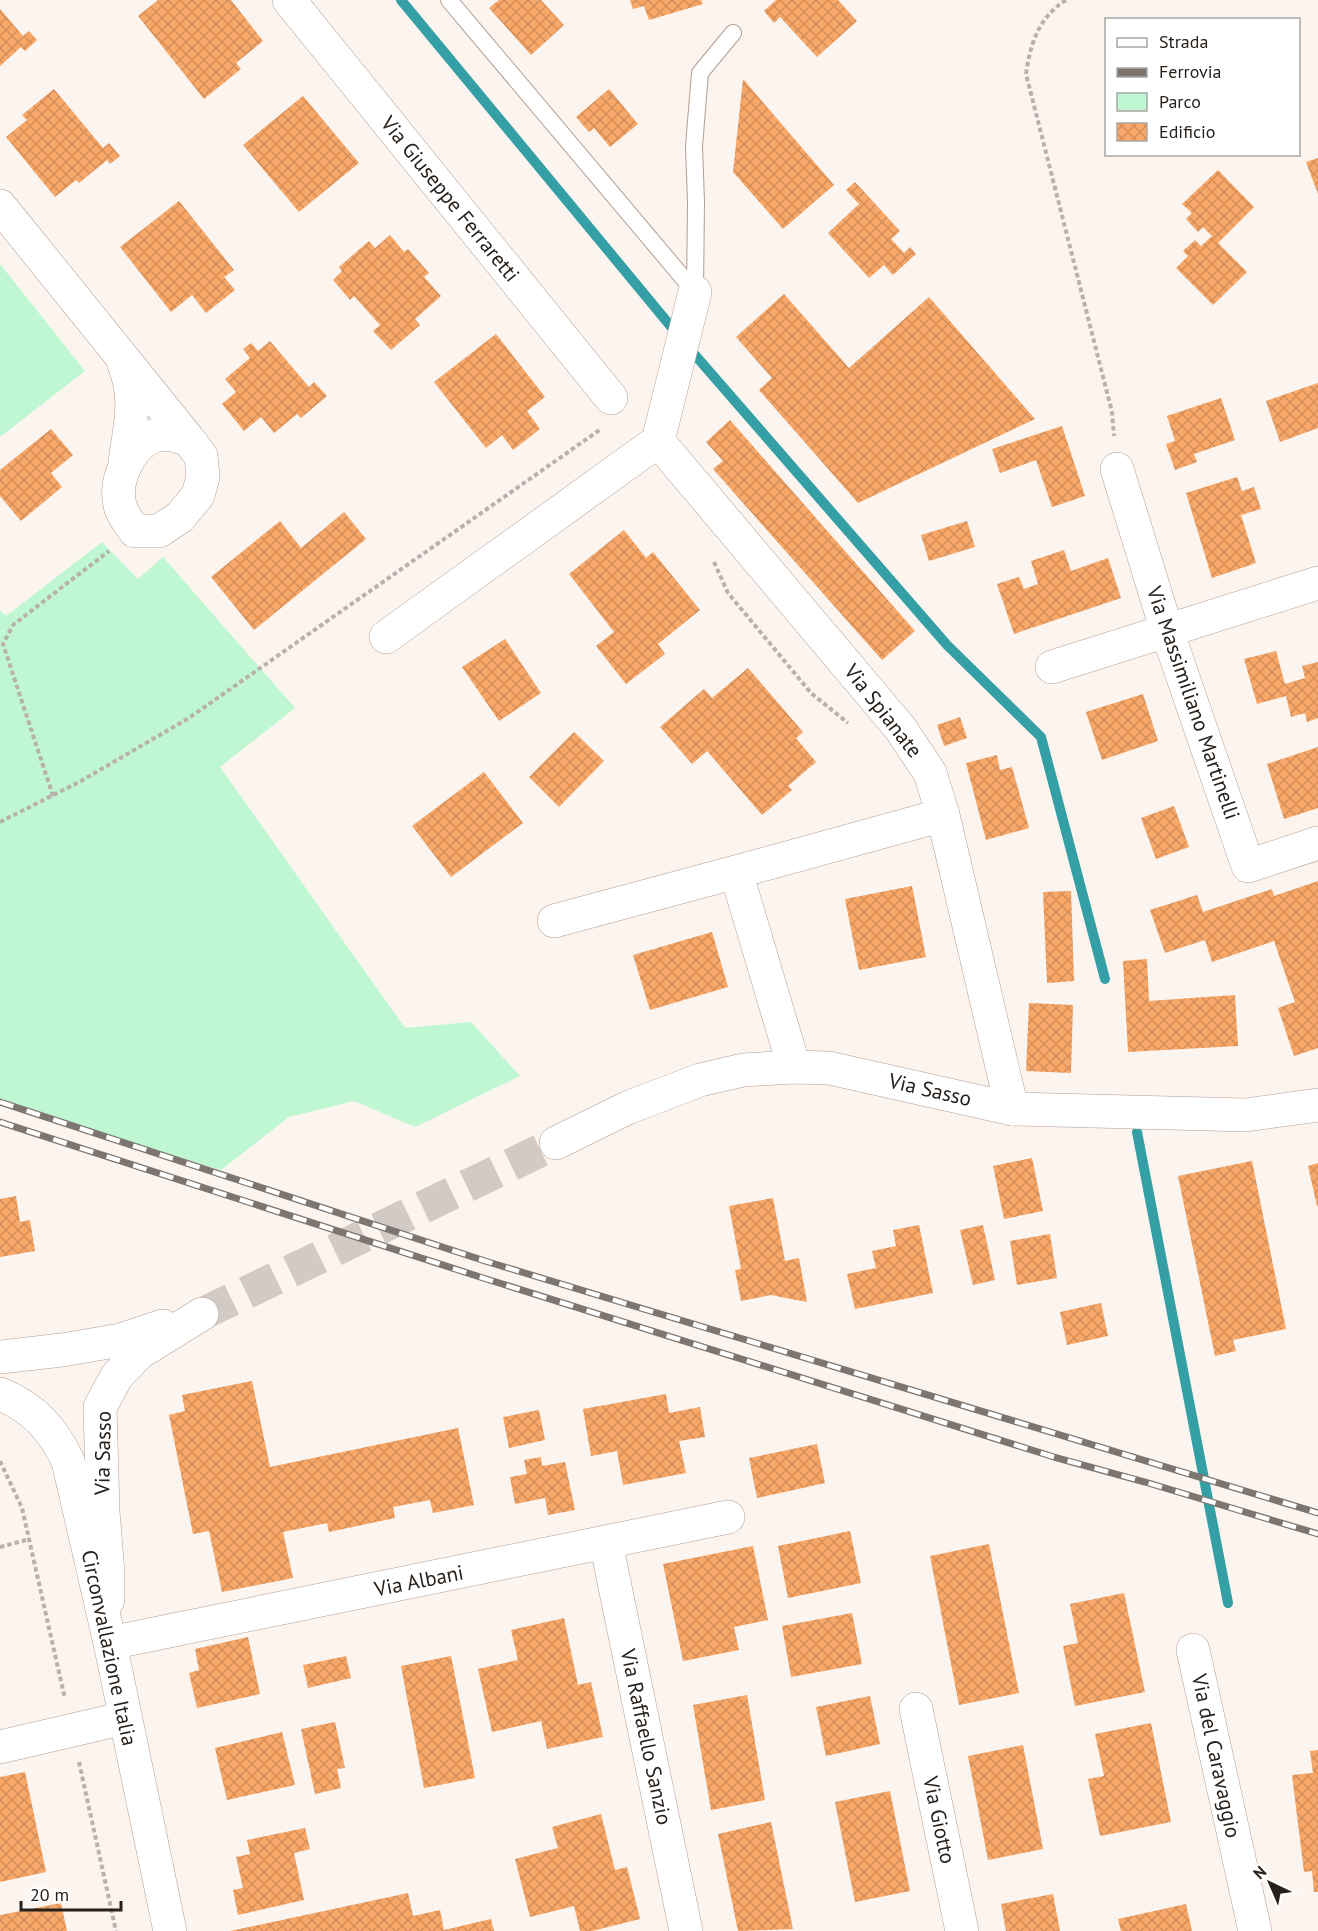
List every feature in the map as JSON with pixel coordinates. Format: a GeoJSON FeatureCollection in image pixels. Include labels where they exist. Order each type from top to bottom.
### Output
{"type":"FeatureCollection","features":[{"type":"Feature","properties":{"kind":"street","name":"Via Giuseppe Ferraretti"},"geometry":{"type":"LineString","coordinates":[[289,0],[611,398]]}},
{"type":"Feature","properties":{"kind":"street"},"geometry":{"type":"LineString","coordinates":[[0,206],[120,354],[201,456],[203,477],[198,495],[180,517],[159,531],[135,531],[121,510],[119,488],[133,401],[131,381],[120,354]]}},
{"type":"Feature","properties":{"kind":"street"},"geometry":{"type":"LineString","coordinates":[[386,637],[645,450],[673,378],[691,307]]}},
{"type":"Feature","properties":{"kind":"street"},"geometry":{"type":"LineString","coordinates":[[125,462],[138,446],[154,436],[172,435],[189,440]]}},
{"type":"Feature","properties":{"kind":"street","name":"Via Spianate"},"geometry":{"type":"LineString","coordinates":[[645,450],[900,728],[930,773],[944,815],[1012,1109]]}},
{"type":"Feature","properties":{"kind":"street","name":"Via Massimiliano Martinelli"},"geometry":{"type":"LineString","coordinates":[[1117,469],[1167,631],[1248,866],[1318,843]]}},
{"type":"Feature","properties":{"kind":"street"},"geometry":{"type":"LineString","coordinates":[[1052,667],[1318,583]]}},
{"type":"Feature","properties":{"kind":"street"},"geometry":{"type":"LineString","coordinates":[[554,921],[944,815]]}},
{"type":"Feature","properties":{"kind":"street"},"geometry":{"type":"LineString","coordinates":[[736,872],[794,1067]]}},
{"type":"Feature","properties":{"kind":"street","name":"Via Sasso"},"geometry":{"type":"LineString","coordinates":[[556,1143],[627,1108],[700,1080],[743,1070],[794,1067],[829,1068],[1012,1109],[1246,1115],[1318,1105]]}},
{"type":"Feature","properties":{"kind":"street","name":"Via Sasso"},"geometry":{"type":"LineString","coordinates":[[0,1357],[121,1340],[202,1314],[139,1353],[117,1376],[100,1407],[103,1511],[108,1573],[108,1636]]}},
{"type":"Feature","properties":{"kind":"street","name":"Circonvallazione Italia"},"geometry":{"type":"LineString","coordinates":[[0,1394],[16,1400],[46,1423],[59,1441],[68,1461],[108,1636],[170,1931]]}},
{"type":"Feature","properties":{"kind":"street","name":"Via Albani"},"geometry":{"type":"LineString","coordinates":[[108,1636],[606,1543],[728,1517]]}},
{"type":"Feature","properties":{"kind":"street","name":"Via Raffaello Sanzio"},"geometry":{"type":"LineString","coordinates":[[606,1543],[686,1931]]}},
{"type":"Feature","properties":{"kind":"street","name":"Via del Caravaggio"},"geometry":{"type":"LineString","coordinates":[[1193,1650],[1255,1931]]}},
{"type":"Feature","properties":{"kind":"street","name":"Via Giotto"},"geometry":{"type":"LineString","coordinates":[[916,1709],[963,1931]]}},
{"type":"Feature","properties":{"kind":"street"},"geometry":{"type":"LineString","coordinates":[[0,1747],[125,1718]]}},
{"type":"Feature","properties":{"kind":"lane"},"geometry":{"type":"LineString","coordinates":[[449,0],[691,307]]}},
{"type":"Feature","properties":{"kind":"lane"},"geometry":{"type":"LineString","coordinates":[[691,307],[696,202],[694,146],[700,73],[733,33]]}},
{"type":"Feature","properties":{"kind":"path"},"geometry":{"type":"LineString","coordinates":[[1066,0],[1041,23],[1029,50],[1026,74],[1112,412],[1117,469]]}},
{"type":"Feature","properties":{"kind":"path"},"geometry":{"type":"LineString","coordinates":[[0,822],[53,796],[189,718],[606,425],[645,450]]}},
{"type":"Feature","properties":{"kind":"path"},"geometry":{"type":"LineString","coordinates":[[53,796],[3,644],[13,625],[135,531]]}},
{"type":"Feature","properties":{"kind":"path"},"geometry":{"type":"LineString","coordinates":[[710,555],[728,593],[811,693],[857,730]]}},
{"type":"Feature","properties":{"kind":"path"},"geometry":{"type":"LineString","coordinates":[[0,1461],[21,1508],[30,1539],[116,1931]]}},
{"type":"Feature","properties":{"kind":"path"},"geometry":{"type":"LineString","coordinates":[[0,1547],[30,1539]]}},
{"type":"Feature","properties":{"kind":"green space"},"geometry":{"type":"Polygon","coordinates":[[[0,264],[85,371],[0,437],[0,264]]]}},
{"type":"Feature","properties":{"kind":"green space"},"geometry":{"type":"Polygon","coordinates":[[[102,542],[138,579],[163,557],[295,708],[220,767],[405,1028],[471,1022],[520,1076],[415,1127],[354,1101],[289,1117],[221,1170],[0,1105],[0,610],[6,616],[102,542]]]}},
{"type":"Feature","properties":{"kind":"building"},"geometry":{"type":"Polygon","coordinates":[[[158,0],[231,0],[263,41],[236,63],[241,69],[204,99],[138,16],[158,0]]]}},
{"type":"Feature","properties":{"kind":"building"},"geometry":{"type":"Polygon","coordinates":[[[499,0],[541,0],[564,25],[531,55],[489,8],[499,0]]]}},
{"type":"Feature","properties":{"kind":"building"},"geometry":{"type":"Polygon","coordinates":[[[630,0],[701,0],[703,4],[649,20],[644,6],[633,9],[630,0]]]}},
{"type":"Feature","properties":{"kind":"building"},"geometry":{"type":"Polygon","coordinates":[[[776,0],[838,0],[857,21],[817,57],[780,17],[774,23],[764,11],[776,0]]]}},
{"type":"Feature","properties":{"kind":"building"},"geometry":{"type":"Polygon","coordinates":[[[0,9],[23,36],[29,31],[37,40],[25,51],[21,47],[0,66],[0,9]]]}},
{"type":"Feature","properties":{"kind":"building"},"geometry":{"type":"Polygon","coordinates":[[[743,79],[834,185],[783,229],[733,172],[743,79]]]}},
{"type":"Feature","properties":{"kind":"building"},"geometry":{"type":"Polygon","coordinates":[[[54,89],[103,148],[109,143],[120,156],[110,164],[107,160],[79,183],[76,180],[55,197],[6,137],[27,120],[22,115],[54,89]]]}},
{"type":"Feature","properties":{"kind":"building"},"geometry":{"type":"Polygon","coordinates":[[[609,89],[638,124],[610,147],[594,128],[589,132],[576,117],[609,89]]]}},
{"type":"Feature","properties":{"kind":"building"},"geometry":{"type":"Polygon","coordinates":[[[303,96],[359,163],[299,212],[243,145],[303,96]]]}},
{"type":"Feature","properties":{"kind":"building"},"geometry":{"type":"Polygon","coordinates":[[[1318,158],[1318,194],[1306,162],[1318,158]]]}},
{"type":"Feature","properties":{"kind":"building"},"geometry":{"type":"Polygon","coordinates":[[[1218,170],[1254,207],[1218,243],[1247,272],[1213,305],[1176,268],[1188,256],[1183,251],[1195,240],[1201,246],[1212,236],[1203,227],[1198,232],[1186,219],[1192,213],[1182,204],[1218,170]]]}},
{"type":"Feature","properties":{"kind":"building"},"geometry":{"type":"Polygon","coordinates":[[[855,182],[900,231],[891,239],[904,253],[910,247],[916,254],[893,275],[884,265],[869,278],[828,233],[859,204],[846,190],[855,182]]]}},
{"type":"Feature","properties":{"kind":"building"},"geometry":{"type":"Polygon","coordinates":[[[179,201],[234,270],[224,277],[235,290],[206,313],[192,295],[171,312],[120,247],[179,201]]]}},
{"type":"Feature","properties":{"kind":"building"},"geometry":{"type":"Polygon","coordinates":[[[390,235],[404,252],[408,249],[429,273],[424,277],[441,296],[415,319],[420,325],[391,350],[373,331],[380,325],[354,296],[350,300],[333,280],[342,271],[339,267],[369,241],[375,248],[390,235]]]}},
{"type":"Feature","properties":{"kind":"building"},"geometry":{"type":"Polygon","coordinates":[[[784,294],[849,368],[929,297],[1035,419],[858,503],[759,390],[772,378],[736,337],[784,294]]]}},
{"type":"Feature","properties":{"kind":"building"},"geometry":{"type":"Polygon","coordinates":[[[496,334],[545,397],[527,411],[540,429],[513,450],[502,435],[486,448],[434,382],[496,334]]]}},
{"type":"Feature","properties":{"kind":"building"},"geometry":{"type":"Polygon","coordinates":[[[270,341],[309,387],[314,382],[327,396],[301,418],[297,414],[274,433],[261,417],[244,431],[222,404],[236,392],[225,379],[250,358],[243,349],[251,343],[258,351],[270,341]]]}},
{"type":"Feature","properties":{"kind":"building"},"geometry":{"type":"Polygon","coordinates":[[[1318,383],[1318,428],[1280,442],[1266,401],[1318,383]]]}},
{"type":"Feature","properties":{"kind":"building"},"geometry":{"type":"Polygon","coordinates":[[[1221,398],[1235,440],[1194,454],[1197,462],[1175,470],[1166,444],[1175,441],[1167,416],[1221,398]]]}},
{"type":"Feature","properties":{"kind":"building"},"geometry":{"type":"Polygon","coordinates":[[[730,420],[915,631],[882,660],[713,469],[723,461],[706,442],[730,420]]]}},
{"type":"Feature","properties":{"kind":"building"},"geometry":{"type":"Polygon","coordinates":[[[1062,426],[1085,496],[1052,507],[1036,460],[1000,473],[992,449],[1062,426]]]}},
{"type":"Feature","properties":{"kind":"building"},"geometry":{"type":"Polygon","coordinates":[[[51,429],[73,455],[51,473],[62,487],[21,521],[0,496],[0,470],[51,429]]]}},
{"type":"Feature","properties":{"kind":"building"},"geometry":{"type":"Polygon","coordinates":[[[1237,477],[1242,491],[1254,487],[1261,509],[1241,515],[1256,563],[1212,578],[1186,493],[1237,477]]]}},
{"type":"Feature","properties":{"kind":"building"},"geometry":{"type":"Polygon","coordinates":[[[344,512],[366,539],[254,630],[211,577],[280,521],[301,548],[344,512]]]}},
{"type":"Feature","properties":{"kind":"building"},"geometry":{"type":"Polygon","coordinates":[[[967,521],[975,547],[929,561],[921,535],[967,521]]]}},
{"type":"Feature","properties":{"kind":"building"},"geometry":{"type":"Polygon","coordinates":[[[624,530],[646,558],[653,552],[700,610],[658,644],[665,654],[626,684],[596,646],[614,632],[569,574],[624,530]]]}},
{"type":"Feature","properties":{"kind":"building"},"geometry":{"type":"Polygon","coordinates":[[[1064,550],[1071,571],[1108,558],[1121,598],[1014,634],[997,584],[1019,577],[1024,589],[1038,584],[1031,561],[1064,550]]]}},
{"type":"Feature","properties":{"kind":"building"},"geometry":{"type":"Polygon","coordinates":[[[505,639],[541,693],[499,721],[462,667],[505,639]]]}},
{"type":"Feature","properties":{"kind":"building"},"geometry":{"type":"Polygon","coordinates":[[[1276,651],[1285,684],[1305,678],[1302,666],[1318,662],[1318,718],[1307,722],[1305,713],[1291,717],[1286,696],[1257,704],[1244,659],[1276,651]]]}},
{"type":"Feature","properties":{"kind":"building"},"geometry":{"type":"Polygon","coordinates":[[[748,668],[803,732],[796,738],[816,762],[788,786],[792,790],[762,815],[707,751],[692,764],[660,727],[704,689],[712,698],[748,668]]]}},
{"type":"Feature","properties":{"kind":"building"},"geometry":{"type":"Polygon","coordinates":[[[1143,694],[1158,741],[1102,760],[1086,712],[1143,694]]]}},
{"type":"Feature","properties":{"kind":"building"},"geometry":{"type":"Polygon","coordinates":[[[960,717],[967,738],[944,746],[937,725],[960,717]]]}},
{"type":"Feature","properties":{"kind":"building"},"geometry":{"type":"Polygon","coordinates":[[[574,732],[604,761],[559,807],[529,777],[574,732]]]}},
{"type":"Feature","properties":{"kind":"building"},"geometry":{"type":"Polygon","coordinates":[[[1318,747],[1318,808],[1284,819],[1267,764],[1318,747]]]}},
{"type":"Feature","properties":{"kind":"building"},"geometry":{"type":"Polygon","coordinates":[[[997,755],[1000,770],[1012,767],[1029,828],[986,840],[966,763],[997,755]]]}},
{"type":"Feature","properties":{"kind":"building"},"geometry":{"type":"Polygon","coordinates":[[[484,772],[523,823],[451,877],[412,826],[484,772]]]}},
{"type":"Feature","properties":{"kind":"building"},"geometry":{"type":"Polygon","coordinates":[[[1174,806],[1189,847],[1156,859],[1141,818],[1174,806]]]}},
{"type":"Feature","properties":{"kind":"building"},"geometry":{"type":"Polygon","coordinates":[[[1318,881],[1318,1048],[1294,1056],[1278,1008],[1295,1002],[1274,941],[1212,962],[1205,940],[1165,953],[1150,910],[1197,895],[1203,912],[1272,889],[1274,896],[1318,881]]]}},
{"type":"Feature","properties":{"kind":"building"},"geometry":{"type":"Polygon","coordinates":[[[912,886],[926,957],[859,970],[845,899],[912,886]]]}},
{"type":"Feature","properties":{"kind":"building"},"geometry":{"type":"Polygon","coordinates":[[[1071,891],[1074,981],[1047,983],[1043,892],[1071,891]]]}},
{"type":"Feature","properties":{"kind":"building"},"geometry":{"type":"Polygon","coordinates":[[[712,932],[728,987],[650,1010],[633,955],[712,932]]]}},
{"type":"Feature","properties":{"kind":"building"},"geometry":{"type":"Polygon","coordinates":[[[1147,959],[1149,1001],[1235,995],[1238,1046],[1128,1052],[1123,961],[1147,959]]]}},
{"type":"Feature","properties":{"kind":"building"},"geometry":{"type":"Polygon","coordinates":[[[1029,1003],[1073,1005],[1071,1073],[1026,1071],[1029,1003]]]}},
{"type":"Feature","properties":{"kind":"building"},"geometry":{"type":"Polygon","coordinates":[[[1032,1158],[1043,1211],[1004,1219],[993,1166],[1032,1158]]]}},
{"type":"Feature","properties":{"kind":"building"},"geometry":{"type":"Polygon","coordinates":[[[1252,1161],[1286,1329],[1233,1340],[1236,1351],[1215,1356],[1178,1176],[1252,1161]]]}},
{"type":"Feature","properties":{"kind":"building"},"geometry":{"type":"Polygon","coordinates":[[[1318,1163],[1318,1206],[1317,1206],[1308,1166],[1318,1163]]]}},
{"type":"Feature","properties":{"kind":"building"},"geometry":{"type":"Polygon","coordinates":[[[16,1196],[20,1222],[30,1220],[35,1251],[0,1257],[0,1199],[16,1196]]]}},
{"type":"Feature","properties":{"kind":"building"},"geometry":{"type":"Polygon","coordinates":[[[773,1198],[785,1261],[799,1258],[807,1302],[771,1295],[741,1301],[735,1270],[741,1269],[729,1206],[773,1198]]]}},
{"type":"Feature","properties":{"kind":"building"},"geometry":{"type":"Polygon","coordinates":[[[919,1225],[933,1293],[855,1309],[847,1274],[876,1268],[872,1251],[896,1246],[893,1230],[919,1225]]]}},
{"type":"Feature","properties":{"kind":"building"},"geometry":{"type":"Polygon","coordinates":[[[983,1225],[995,1280],[973,1285],[960,1230],[983,1225]]]}},
{"type":"Feature","properties":{"kind":"building"},"geometry":{"type":"Polygon","coordinates":[[[1050,1234],[1057,1278],[1017,1285],[1010,1241],[1050,1234]]]}},
{"type":"Feature","properties":{"kind":"building"},"geometry":{"type":"Polygon","coordinates":[[[1101,1303],[1108,1336],[1067,1345],[1060,1312],[1101,1303]]]}},
{"type":"Feature","properties":{"kind":"building"},"geometry":{"type":"Polygon","coordinates":[[[252,1381],[270,1467],[458,1428],[474,1505],[433,1513],[430,1500],[393,1507],[395,1518],[329,1532],[327,1523],[283,1532],[293,1578],[222,1592],[209,1531],[193,1534],[169,1415],[185,1411],[182,1395],[252,1381]]]}},
{"type":"Feature","properties":{"kind":"building"},"geometry":{"type":"Polygon","coordinates":[[[666,1394],[669,1413],[700,1407],[705,1437],[679,1441],[686,1473],[623,1485],[617,1451],[591,1456],[583,1409],[666,1394]]]}},
{"type":"Feature","properties":{"kind":"building"},"geometry":{"type":"Polygon","coordinates":[[[539,1410],[545,1440],[509,1448],[503,1417],[539,1410]]]}},
{"type":"Feature","properties":{"kind":"building"},"geometry":{"type":"Polygon","coordinates":[[[817,1444],[825,1483],[757,1498],[749,1458],[817,1444]]]}},
{"type":"Feature","properties":{"kind":"building"},"geometry":{"type":"Polygon","coordinates":[[[541,1457],[542,1466],[565,1462],[575,1510],[548,1515],[545,1498],[515,1504],[510,1477],[527,1474],[524,1460],[541,1457]]]}},
{"type":"Feature","properties":{"kind":"building"},"geometry":{"type":"Polygon","coordinates":[[[850,1531],[861,1583],[788,1598],[778,1546],[850,1531]]]}},
{"type":"Feature","properties":{"kind":"building"},"geometry":{"type":"Polygon","coordinates":[[[989,1544],[1019,1693],[959,1705],[930,1556],[989,1544]]]}},
{"type":"Feature","properties":{"kind":"building"},"geometry":{"type":"Polygon","coordinates":[[[753,1546],[768,1620],[734,1627],[739,1650],[683,1661],[663,1564],[753,1546]]]}},
{"type":"Feature","properties":{"kind":"building"},"geometry":{"type":"Polygon","coordinates":[[[1124,1593],[1145,1692],[1075,1706],[1063,1646],[1078,1643],[1070,1604],[1124,1593]]]}},
{"type":"Feature","properties":{"kind":"building"},"geometry":{"type":"Polygon","coordinates":[[[852,1613],[862,1664],[791,1677],[782,1626],[852,1613]]]}},
{"type":"Feature","properties":{"kind":"building"},"geometry":{"type":"Polygon","coordinates":[[[564,1618],[578,1685],[591,1682],[603,1737],[547,1749],[541,1721],[492,1732],[478,1669],[518,1660],[511,1630],[564,1618]]]}},
{"type":"Feature","properties":{"kind":"building"},"geometry":{"type":"Polygon","coordinates":[[[248,1637],[260,1694],[197,1708],[189,1673],[199,1670],[195,1649],[248,1637]]]}},
{"type":"Feature","properties":{"kind":"building"},"geometry":{"type":"Polygon","coordinates":[[[346,1656],[351,1678],[308,1688],[303,1665],[346,1656]]]}},
{"type":"Feature","properties":{"kind":"building"},"geometry":{"type":"Polygon","coordinates":[[[451,1656],[475,1778],[424,1788],[401,1666],[451,1656]]]}},
{"type":"Feature","properties":{"kind":"building"},"geometry":{"type":"Polygon","coordinates":[[[747,1695],[765,1800],[711,1810],[693,1705],[747,1695]]]}},
{"type":"Feature","properties":{"kind":"building"},"geometry":{"type":"Polygon","coordinates":[[[870,1696],[880,1744],[826,1756],[816,1707],[870,1696]]]}},
{"type":"Feature","properties":{"kind":"building"},"geometry":{"type":"Polygon","coordinates":[[[335,1722],[345,1768],[337,1769],[341,1788],[315,1794],[301,1729],[335,1722]]]}},
{"type":"Feature","properties":{"kind":"building"},"geometry":{"type":"Polygon","coordinates":[[[1151,1723],[1171,1822],[1100,1836],[1088,1779],[1104,1776],[1095,1734],[1151,1723]]]}},
{"type":"Feature","properties":{"kind":"building"},"geometry":{"type":"Polygon","coordinates":[[[282,1732],[295,1785],[227,1800],[215,1748],[282,1732]]]}},
{"type":"Feature","properties":{"kind":"building"},"geometry":{"type":"Polygon","coordinates":[[[1023,1745],[1043,1849],[988,1860],[968,1756],[1023,1745]]]}},
{"type":"Feature","properties":{"kind":"building"},"geometry":{"type":"Polygon","coordinates":[[[1318,1750],[1318,1892],[1314,1892],[1312,1871],[1304,1872],[1292,1775],[1313,1773],[1310,1751],[1318,1750]]]}},
{"type":"Feature","properties":{"kind":"building"},"geometry":{"type":"Polygon","coordinates":[[[25,1772],[46,1872],[0,1882],[0,1777],[25,1772]]]}},
{"type":"Feature","properties":{"kind":"building"},"geometry":{"type":"Polygon","coordinates":[[[890,1791],[910,1891],[855,1902],[835,1802],[890,1791]]]}},
{"type":"Feature","properties":{"kind":"building"},"geometry":{"type":"Polygon","coordinates":[[[601,1814],[615,1870],[627,1867],[640,1919],[592,1931],[580,1931],[574,1906],[530,1917],[515,1859],[558,1848],[552,1827],[601,1814]]]}},
{"type":"Feature","properties":{"kind":"building"},"geometry":{"type":"Polygon","coordinates":[[[771,1822],[793,1929],[738,1931],[718,1834],[771,1822]]]}},
{"type":"Feature","properties":{"kind":"building"},"geometry":{"type":"Polygon","coordinates":[[[305,1828],[310,1849],[294,1853],[304,1900],[238,1915],[233,1890],[243,1888],[236,1857],[250,1854],[247,1840],[305,1828]]]}},
{"type":"Feature","properties":{"kind":"building"},"geometry":{"type":"Polygon","coordinates":[[[408,1893],[413,1916],[440,1910],[444,1930],[491,1919],[494,1931],[230,1931],[408,1893]]]}},
{"type":"Feature","properties":{"kind":"building"},"geometry":{"type":"Polygon","coordinates":[[[1053,1894],[1060,1931],[1006,1931],[1001,1904],[1053,1894]]]}},
{"type":"Feature","properties":{"kind":"building"},"geometry":{"type":"Polygon","coordinates":[[[61,1903],[67,1931],[0,1931],[0,1915],[61,1903]]]}},
{"type":"Feature","properties":{"kind":"building"},"geometry":{"type":"Polygon","coordinates":[[[1186,1904],[1192,1931],[1121,1931],[1118,1919],[1186,1904]]]}},
{"type":"Feature","properties":{"kind":"waterway"},"geometry":{"type":"LineString","coordinates":[[401,0],[678,335]]}},
{"type":"Feature","properties":{"kind":"waterway"},"geometry":{"type":"LineString","coordinates":[[688,347],[947,645],[1041,737],[1105,979]]}},
{"type":"Feature","properties":{"kind":"waterway"},"geometry":{"type":"LineString","coordinates":[[1137,1132],[1228,1603]]}},
{"type":"Feature","properties":{"kind":"tunnel"},"geometry":{"type":"LineString","coordinates":[[202,1314],[556,1143]]}},
{"type":"Feature","properties":{"kind":"railway"},"geometry":{"type":"LineString","coordinates":[[0,1102],[485,1261],[1318,1513]]}},
{"type":"Feature","properties":{"kind":"railway"},"geometry":{"type":"LineString","coordinates":[[0,1122],[480,1277],[1054,1457],[1318,1534]]}}]}
